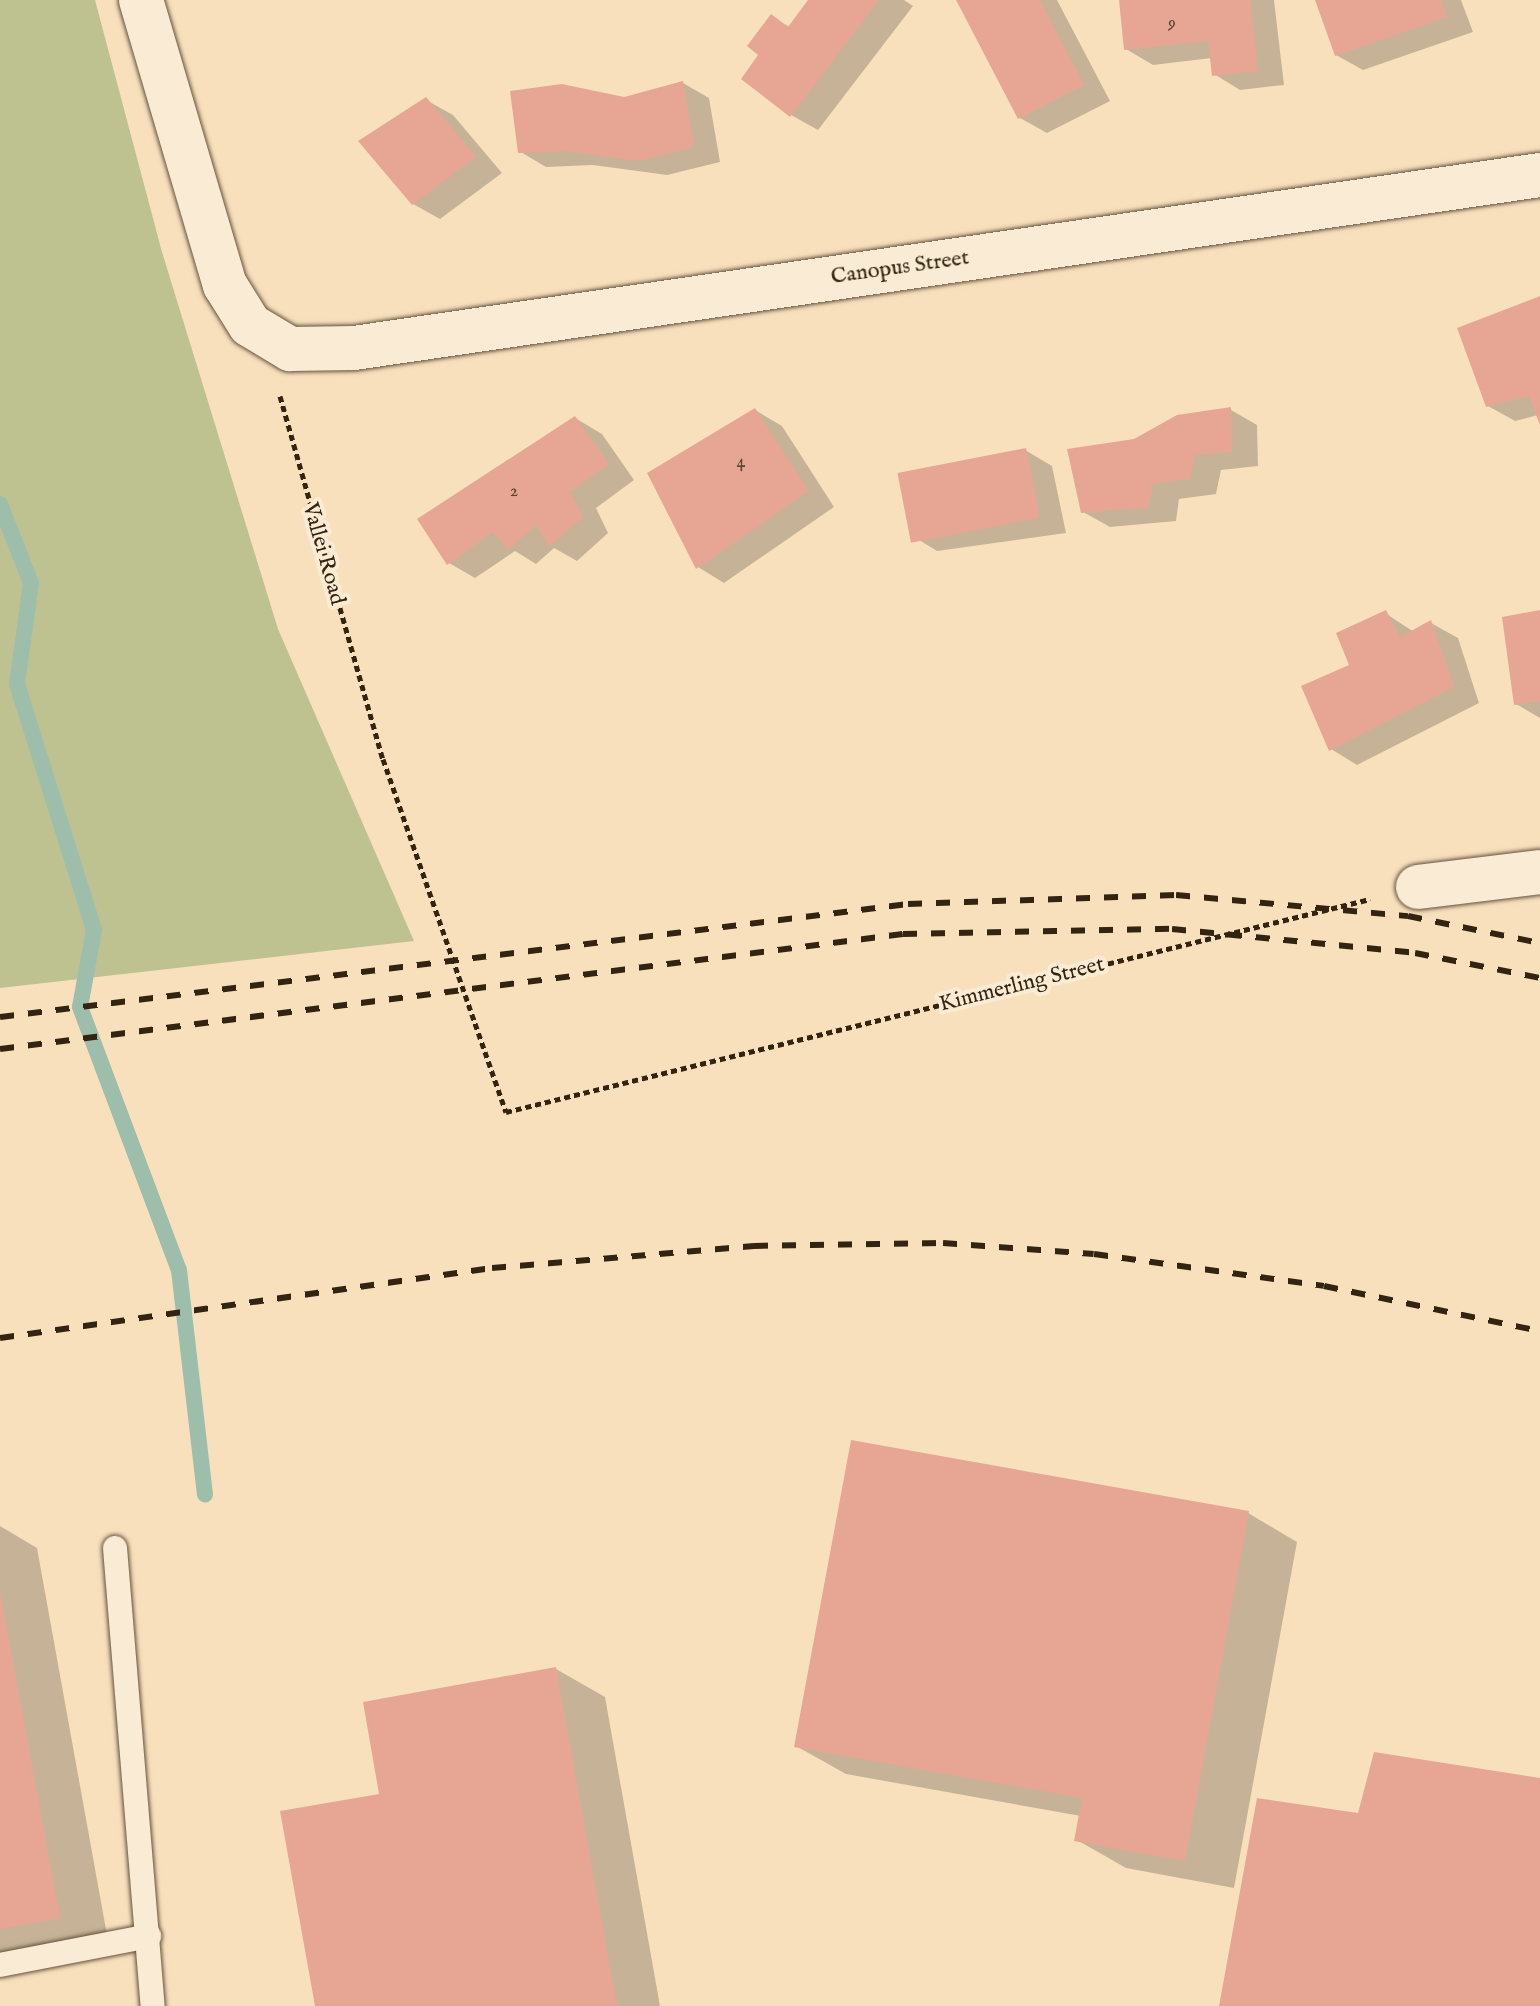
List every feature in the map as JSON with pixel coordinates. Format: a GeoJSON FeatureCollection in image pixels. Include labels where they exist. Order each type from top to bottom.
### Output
{"type":"FeatureCollection","features":[{"type":"Feature","properties":{"kind":"street"},"geometry":{"type":"LineString","coordinates":[[141,0],[225,285],[239,310],[263,336]]}},
{"type":"Feature","properties":{"kind":"street","name":"Canopus Street"},"geometry":{"type":"LineString","coordinates":[[263,336],[290,349],[339,350],[1540,175]]}},
{"type":"Feature","properties":{"kind":"street"},"geometry":{"type":"LineString","coordinates":[[1418,887],[1540,872]]}},
{"type":"Feature","properties":{"kind":"lane"},"geometry":{"type":"LineString","coordinates":[[115,1548],[153,2006]]}},
{"type":"Feature","properties":{"kind":"lane"},"geometry":{"type":"LineString","coordinates":[[0,1965],[149,1936]]}},
{"type":"Feature","properties":{"kind":"path","name":"Vallei Road"},"geometry":{"type":"LineString","coordinates":[[263,336],[383,759],[506,1112]]}},
{"type":"Feature","properties":{"kind":"path","name":"Kimmerling Street"},"geometry":{"type":"LineString","coordinates":[[506,1112],[1418,887]]}},
{"type":"Feature","properties":{"kind":"green space"},"geometry":{"type":"Polygon","coordinates":[[[0,0],[95,0],[162,252],[278,629],[414,941],[0,988],[0,0]]]}},
{"type":"Feature","properties":{"kind":"building"},"geometry":{"type":"Polygon","coordinates":[[[808,0],[879,0],[790,117],[741,79],[758,55],[747,46],[771,14],[788,27],[808,0]]]}},
{"type":"Feature","properties":{"kind":"building"},"geometry":{"type":"Polygon","coordinates":[[[956,0],[1040,0],[1084,85],[1018,119],[956,0]]]}},
{"type":"Feature","properties":{"kind":"building"},"geometry":{"type":"Polygon","coordinates":[[[1119,0],[1250,0],[1258,71],[1212,76],[1208,41],[1124,50],[1119,0]]]}},
{"type":"Feature","properties":{"kind":"building"},"geometry":{"type":"Polygon","coordinates":[[[1315,0],[1441,0],[1447,17],[1335,56],[1315,0]]]}},
{"type":"Feature","properties":{"kind":"building"},"geometry":{"type":"Polygon","coordinates":[[[683,81],[694,147],[639,161],[565,151],[518,153],[510,91],[562,84],[624,97],[683,81]]]}},
{"type":"Feature","properties":{"kind":"building"},"geometry":{"type":"Polygon","coordinates":[[[426,97],[476,157],[412,205],[358,141],[426,97]]]}},
{"type":"Feature","properties":{"kind":"building"},"geometry":{"type":"Polygon","coordinates":[[[1540,296],[1540,425],[1529,396],[1486,407],[1457,328],[1540,296]]]}},
{"type":"Feature","properties":{"kind":"building"},"geometry":{"type":"Polygon","coordinates":[[[1231,407],[1232,452],[1195,455],[1189,479],[1153,484],[1149,507],[1081,513],[1067,449],[1134,439],[1177,415],[1231,407]]]}},
{"type":"Feature","properties":{"kind":"building"},"geometry":{"type":"Polygon","coordinates":[[[755,408],[809,491],[696,569],[647,473],[755,408]]]}},
{"type":"Feature","properties":{"kind":"building"},"geometry":{"type":"Polygon","coordinates":[[[575,416],[609,464],[570,492],[583,517],[549,547],[536,525],[508,550],[493,532],[447,565],[417,519],[575,416]]]}},
{"type":"Feature","properties":{"kind":"building"},"geometry":{"type":"Polygon","coordinates":[[[1026,448],[1040,518],[911,543],[897,473],[1026,448]]]}},
{"type":"Feature","properties":{"kind":"building"},"geometry":{"type":"Polygon","coordinates":[[[1386,610],[1400,637],[1431,620],[1454,687],[1329,751],[1301,686],[1349,665],[1336,633],[1386,610]]]}},
{"type":"Feature","properties":{"kind":"building"},"geometry":{"type":"Polygon","coordinates":[[[1540,610],[1540,701],[1514,705],[1502,617],[1540,610]]]}},
{"type":"Feature","properties":{"kind":"building"},"geometry":{"type":"Polygon","coordinates":[[[851,1440],[1249,1511],[1185,1861],[1074,1841],[1082,1798],[794,1747],[851,1440]]]}},
{"type":"Feature","properties":{"kind":"building"},"geometry":{"type":"Polygon","coordinates":[[[0,1591],[60,1918],[0,1929],[0,1591]]]}},
{"type":"Feature","properties":{"kind":"building"},"geometry":{"type":"Polygon","coordinates":[[[556,1667],[617,2006],[315,2006],[280,1811],[379,1794],[363,1702],[556,1667]]]}},
{"type":"Feature","properties":{"kind":"building"},"geometry":{"type":"Polygon","coordinates":[[[1374,1752],[1540,1778],[1540,2006],[1219,2006],[1257,1798],[1358,1813],[1374,1752]]]}},
{"type":"Feature","properties":{"kind":"waterway"},"geometry":{"type":"LineString","coordinates":[[0,504],[31,583],[17,684],[94,930],[80,1007],[179,1270],[205,1494]]}},
{"type":"Feature","properties":{"kind":"railway"},"geometry":{"type":"LineString","coordinates":[[0,1017],[908,904],[1176,895],[1408,916],[1540,943]]}},
{"type":"Feature","properties":{"kind":"railway"},"geometry":{"type":"LineString","coordinates":[[0,1049],[903,934],[1172,929],[1415,953],[1540,978]]}},
{"type":"Feature","properties":{"kind":"railway"},"geometry":{"type":"LineString","coordinates":[[0,1338],[492,1268],[754,1246],[943,1243],[1094,1254],[1324,1286],[1540,1331]]}}]}
